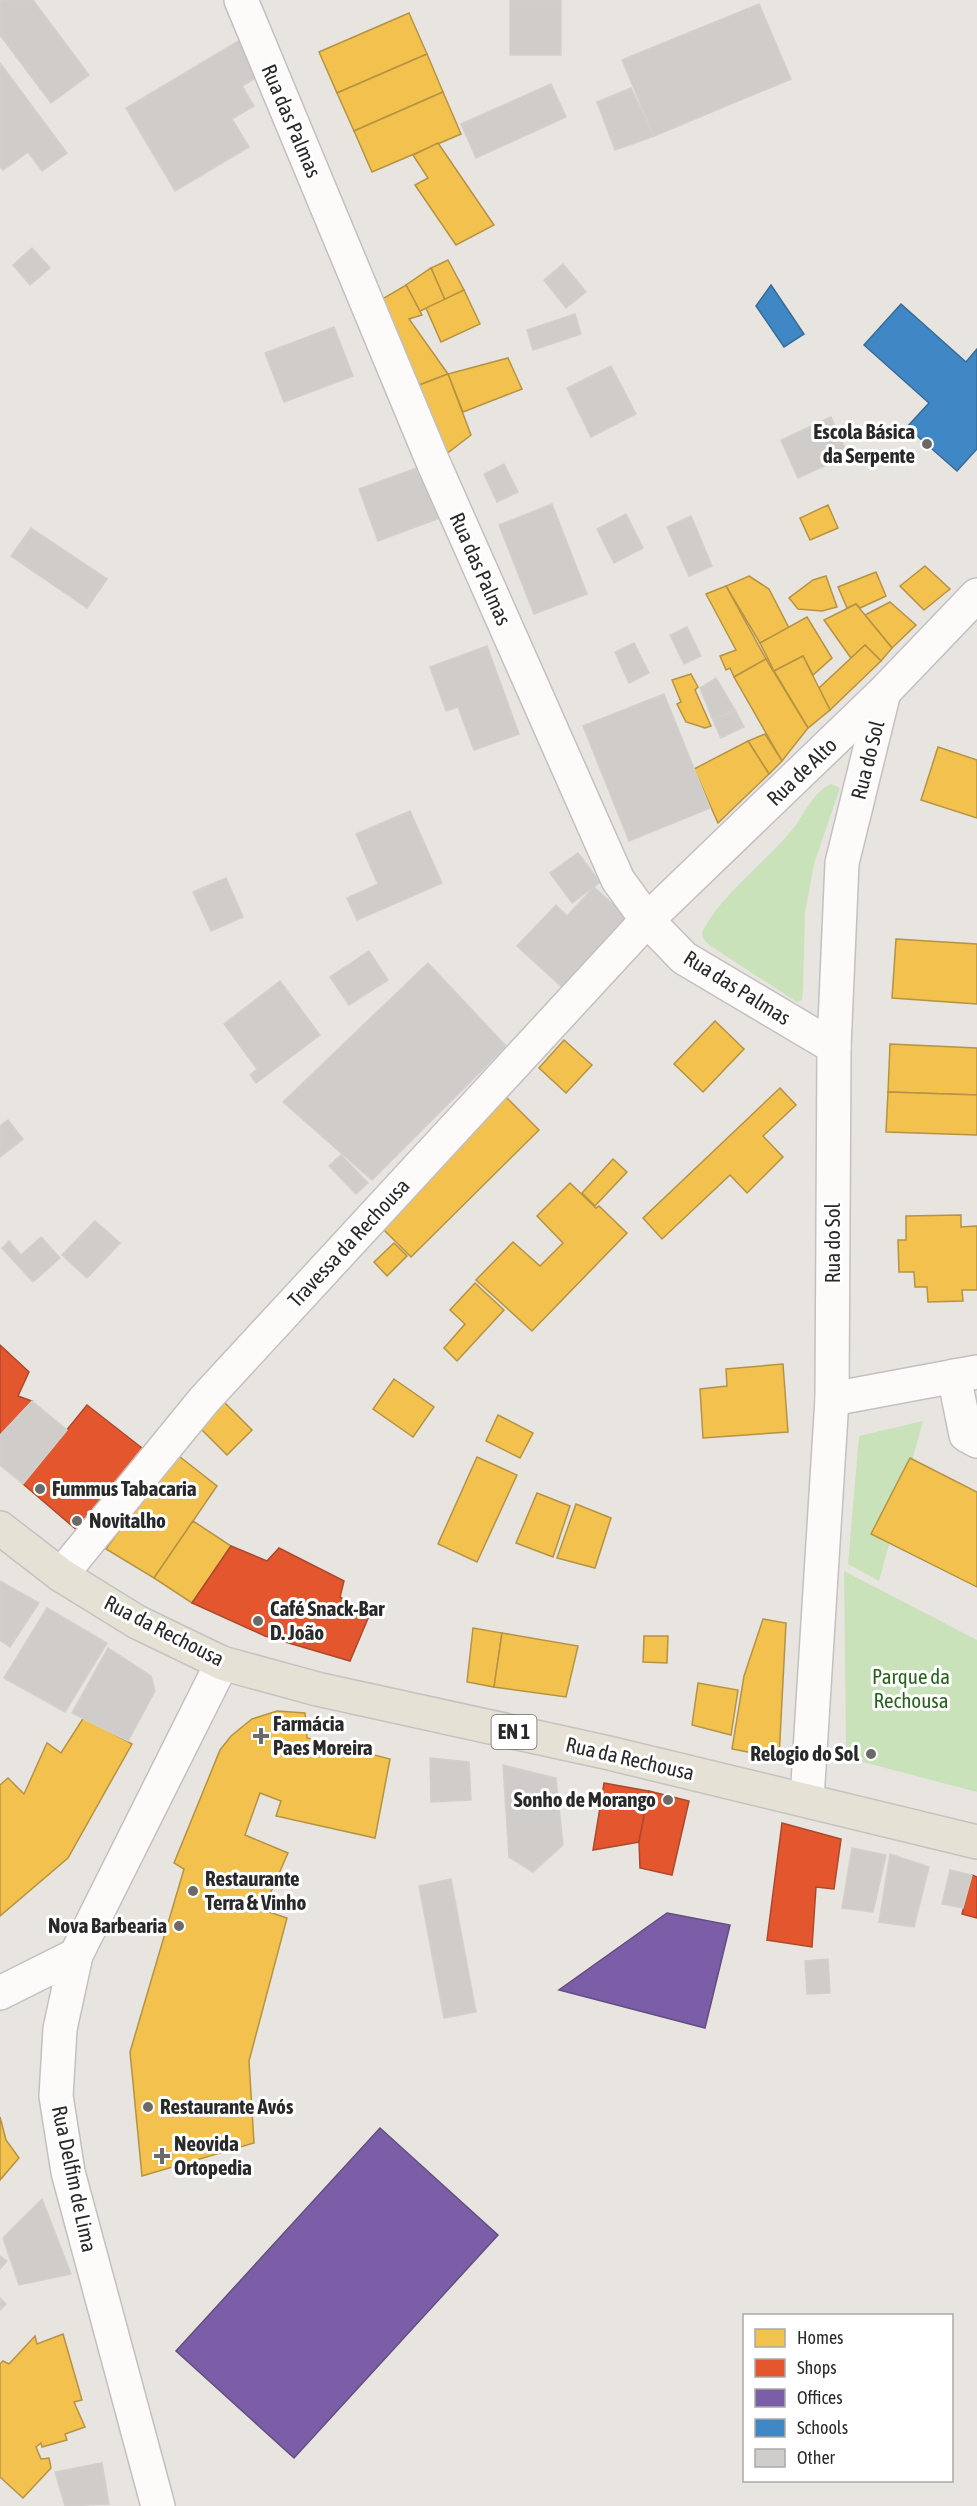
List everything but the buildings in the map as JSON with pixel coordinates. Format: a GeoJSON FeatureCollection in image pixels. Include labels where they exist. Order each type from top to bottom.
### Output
{"type":"FeatureCollection","features":[{"type":"Feature","properties":{"kind":"main road","name":"Rua da Rechousa"},"geometry":{"type":"LineString","coordinates":[[0,1528],[61,1575],[137,1622],[222,1663],[317,1689],[807,1799],[977,1842]]}},
{"type":"Feature","properties":{"kind":"street","name":"Rua das Palmas"},"geometry":{"type":"LineString","coordinates":[[241,0],[443,484],[618,880],[647,920],[684,958],[834,1047]]}},
{"type":"Feature","properties":{"kind":"street","name":"Rua de Alto"},"geometry":{"type":"LineString","coordinates":[[647,920],[884,692],[977,595]]}},
{"type":"Feature","properties":{"kind":"street","name":"Rua do Sol"},"geometry":{"type":"LineString","coordinates":[[807,1799],[832,1399],[834,1047],[842,863],[884,692]]}},
{"type":"Feature","properties":{"kind":"street","name":"Travessa da Rechousa"},"geometry":{"type":"LineString","coordinates":[[61,1575],[204,1400],[647,920]]}},
{"type":"Feature","properties":{"kind":"street"},"geometry":{"type":"LineString","coordinates":[[832,1399],[965,1374],[966,1435],[977,1440]]}},
{"type":"Feature","properties":{"kind":"street","name":"Rua Delfim de Lima"},"geometry":{"type":"LineString","coordinates":[[158,2506],[68,2172],[56,2096],[60,2029],[76,1955],[222,1663]]}},
{"type":"Feature","properties":{"kind":"street"},"geometry":{"type":"LineString","coordinates":[[0,1993],[76,1955]]}},
{"type":"Feature","properties":{"kind":"green space"},"geometry":{"type":"Polygon","coordinates":[[[831,784],[840,788],[814,864],[805,913],[802,1000],[797,1002],[709,945],[702,933],[709,920],[732,892],[785,838],[815,797],[831,784]]]}},
{"type":"Feature","properties":{"kind":"green space"},"geometry":{"type":"Polygon","coordinates":[[[923,1421],[879,1581],[848,1564],[859,1436],[923,1421]]]}},
{"type":"Feature","properties":{"kind":"green space","name":"Parque da Rechousa"},"geometry":{"type":"Polygon","coordinates":[[[844,1571],[977,1640],[977,1792],[863,1762],[852,1756],[846,1747],[844,1571]]]}},
{"type":"Feature","properties":{"kind":"place","name":"Escola Básica da Serpente"},"geometry":{"type":"Point","coordinates":[927,444]}},
{"type":"Feature","properties":{"kind":"place","name":"Fummus Tabacaria"},"geometry":{"type":"Point","coordinates":[40,1489]}},
{"type":"Feature","properties":{"kind":"place","name":"Novitalho"},"geometry":{"type":"Point","coordinates":[77,1521]}},
{"type":"Feature","properties":{"kind":"place","name":"Café Snack-Bar D. João"},"geometry":{"type":"Point","coordinates":[258,1621]}},
{"type":"Feature","properties":{"kind":"place","name":"Farmácia Paes Moreira"},"geometry":{"type":"Point","coordinates":[261,1736]}},
{"type":"Feature","properties":{"kind":"place","name":"Relogio do Sol"},"geometry":{"type":"Point","coordinates":[871,1754]}},
{"type":"Feature","properties":{"kind":"place","name":"Sonho de Morango"},"geometry":{"type":"Point","coordinates":[668,1800]}},
{"type":"Feature","properties":{"kind":"place","name":"Restaurante Terra & Vinho"},"geometry":{"type":"Point","coordinates":[193,1891]}},
{"type":"Feature","properties":{"kind":"place","name":"Nova Barbearia"},"geometry":{"type":"Point","coordinates":[179,1926]}},
{"type":"Feature","properties":{"kind":"place","name":"Restaurante Avós"},"geometry":{"type":"Point","coordinates":[148,2107]}},
{"type":"Feature","properties":{"kind":"place","name":"Neovida Ortopedia"},"geometry":{"type":"Point","coordinates":[162,2156]}}]}
